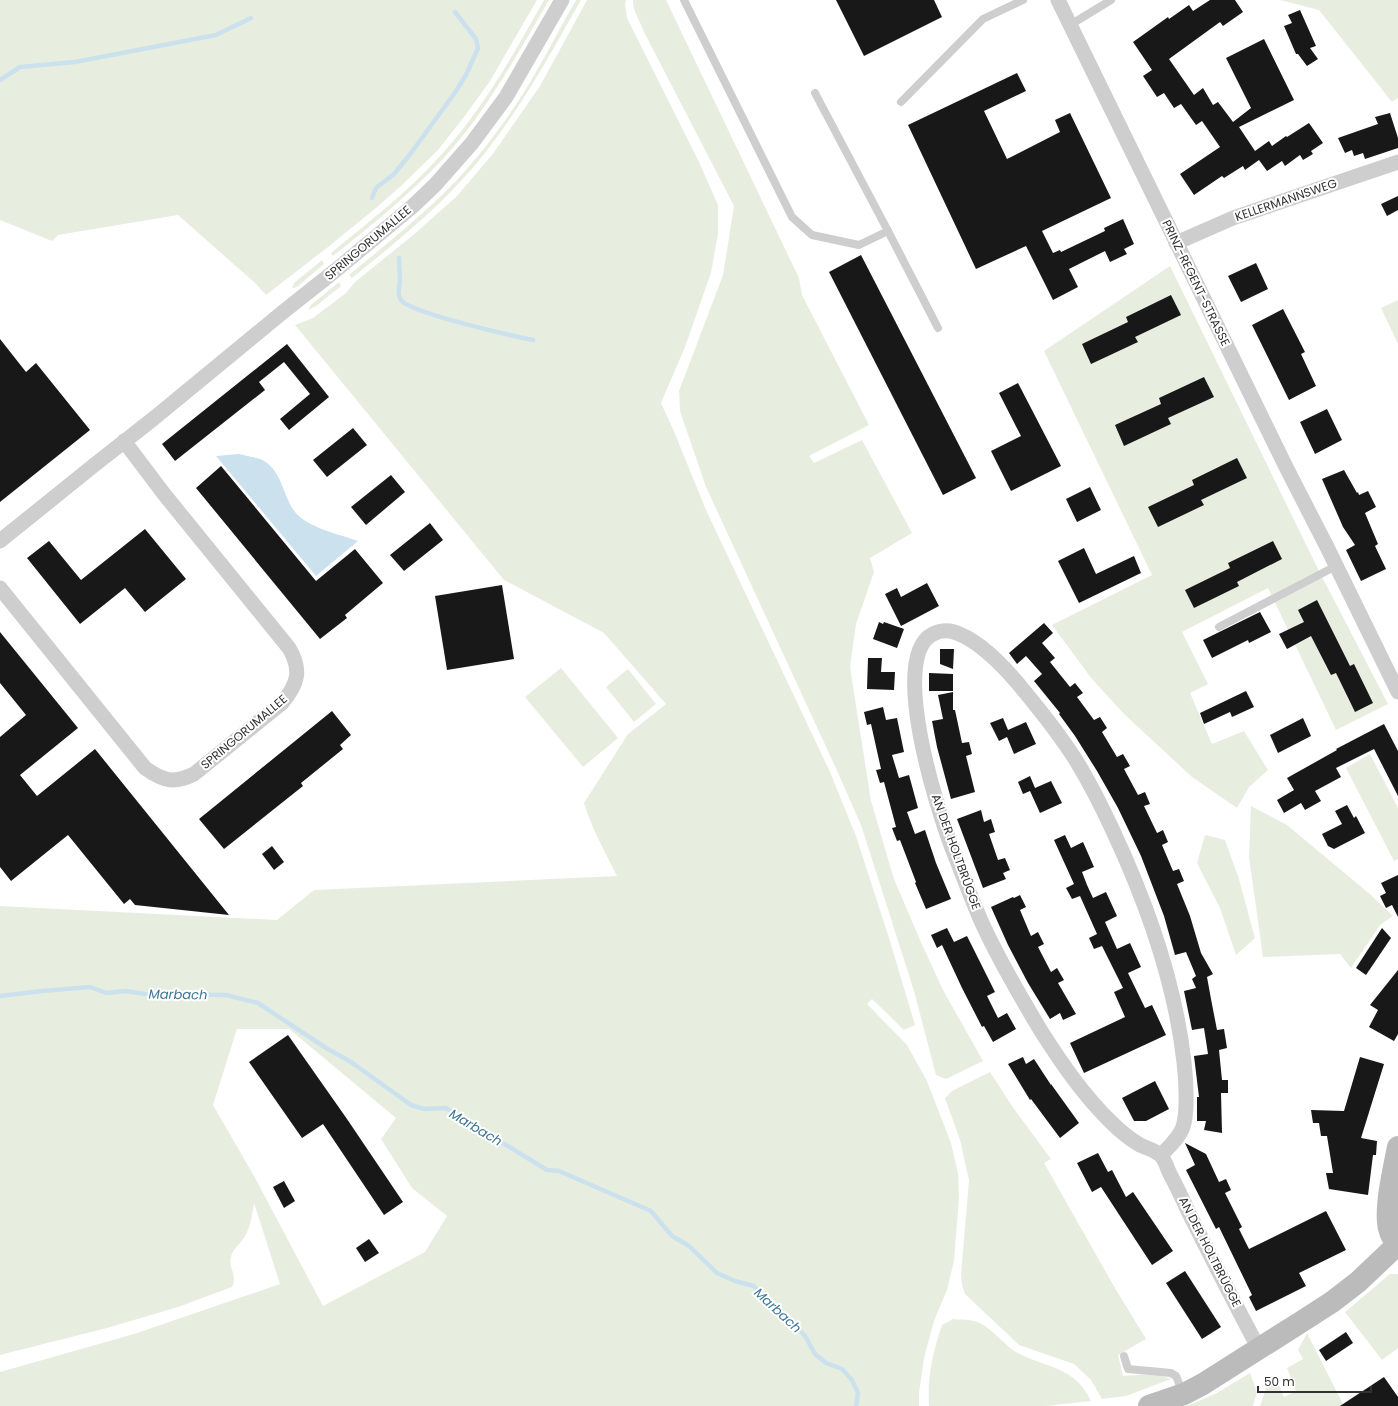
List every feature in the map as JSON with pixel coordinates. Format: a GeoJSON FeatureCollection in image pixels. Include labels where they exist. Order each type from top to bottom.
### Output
{"type":"FeatureCollection","features":[{"type":"Feature","properties":{"kind":"street","name":"SPRINGORUMALLEE"},"geometry":{"type":"LineString","coordinates":[[0,541],[124,441],[153,420],[387,228],[435,185],[472,143],[506,97],[562,0]]}},
{"type":"Feature","properties":{"kind":"street","name":"PRINZ-REGENT-STRASSE"},"geometry":{"type":"LineString","coordinates":[[1058,0],[1286,467],[1398,692]]}},
{"type":"Feature","properties":{"kind":"street","name":"KELLERMANNSWEG"},"geometry":{"type":"LineString","coordinates":[[1176,243],[1233,218],[1398,162]]}},
{"type":"Feature","properties":{"kind":"street","name":"SPRINGORUMALLEE"},"geometry":{"type":"LineString","coordinates":[[0,588],[146,768],[156,776],[168,780],[177,780],[194,774],[282,703],[292,692],[296,680],[297,668],[295,658],[289,648],[164,494],[124,441]]}},
{"type":"Feature","properties":{"kind":"street","name":"AN DER HOLTBRÜGGE"},"geometry":{"type":"LineString","coordinates":[[1161,1156],[1178,1137],[1184,1124],[1186,1088],[1185,1072],[1181,1039],[1168,976],[1150,918],[1131,871],[1104,812],[1078,763],[1043,714],[1013,677],[987,652],[969,639],[954,632],[944,631],[934,633],[926,639],[920,647],[916,662],[915,709],[920,738],[942,817],[960,868],[981,920],[999,958],[1024,1004],[1084,1094],[1116,1127],[1140,1145],[1161,1156],[1220,1275],[1259,1349]]}},
{"type":"Feature","properties":{"kind":"street"},"geometry":{"type":"LineString","coordinates":[[1149,1406],[1184,1394],[1203,1384],[1259,1349],[1332,1302],[1358,1282],[1398,1246],[1392,1236],[1388,1222],[1388,1206],[1398,1147]]}},
{"type":"Feature","properties":{"kind":"lane"},"geometry":{"type":"LineString","coordinates":[[684,0],[792,217],[812,235],[859,245],[888,230]]}},
{"type":"Feature","properties":{"kind":"lane"},"geometry":{"type":"LineString","coordinates":[[901,102],[983,19],[1024,0]]}},
{"type":"Feature","properties":{"kind":"lane"},"geometry":{"type":"LineString","coordinates":[[1070,25],[1111,0]]}},
{"type":"Feature","properties":{"kind":"lane"},"geometry":{"type":"LineString","coordinates":[[815,92],[938,328]]}},
{"type":"Feature","properties":{"kind":"lane"},"geometry":{"type":"LineString","coordinates":[[1219,627],[1336,566]]}},
{"type":"Feature","properties":{"kind":"lane"},"geometry":{"type":"LineString","coordinates":[[1124,1356],[1128,1370],[1171,1372],[1176,1376],[1184,1394]]}},
{"type":"Feature","properties":{"kind":"green space"},"geometry":{"type":"Polygon","coordinates":[[[0,0],[537,0],[490,81],[438,150],[376,208],[266,295],[255,283],[178,215],[58,235],[52,241],[0,220],[0,0]]]}},
{"type":"Feature","properties":{"kind":"green space"},"geometry":{"type":"Polygon","coordinates":[[[544,0],[549,0],[513,62],[487,103],[459,141],[404,197],[333,256],[331,253],[416,181],[457,136],[485,99],[521,41],[544,0]]]}},
{"type":"Feature","properties":{"kind":"green space"},"geometry":{"type":"Polygon","coordinates":[[[576,0],[581,0],[526,95],[488,149],[441,202],[352,278],[349,275],[425,211],[449,188],[485,148],[527,87],[576,0]]]}},
{"type":"Feature","properties":{"kind":"green space"},"geometry":{"type":"Polygon","coordinates":[[[587,0],[626,0],[625,4],[627,18],[699,162],[718,205],[718,234],[711,273],[685,347],[661,403],[706,510],[830,772],[856,836],[915,1025],[904,1030],[872,999],[867,1004],[907,1045],[927,1081],[951,1143],[958,1173],[959,1197],[954,1261],[947,1290],[934,1321],[924,1358],[919,1393],[919,1406],[0,1406],[0,1372],[134,1334],[280,1284],[254,1203],[249,1228],[231,1257],[230,1261],[234,1275],[232,1287],[178,1307],[107,1328],[0,1355],[0,906],[277,920],[314,890],[617,876],[595,831],[584,803],[628,734],[666,704],[604,633],[504,580],[295,325],[313,318],[346,293],[355,282],[412,236],[456,197],[492,155],[540,86],[587,0]],[[237,1029],[213,1105],[254,1176],[323,1306],[425,1252],[447,1216],[412,1188],[381,1139],[396,1118],[289,1029],[237,1029]]]}},
{"type":"Feature","properties":{"kind":"green space"},"geometry":{"type":"Polygon","coordinates":[[[633,0],[666,0],[799,278],[802,295],[869,425],[809,456],[814,463],[862,440],[912,533],[870,558],[874,572],[856,624],[850,667],[871,801],[894,879],[943,990],[983,1061],[946,1079],[936,1075],[914,991],[861,825],[706,487],[680,411],[679,391],[723,275],[734,206],[644,32],[635,12],[633,0]]]}},
{"type":"Feature","properties":{"kind":"green space"},"geometry":{"type":"Polygon","coordinates":[[[1280,0],[1398,0],[1398,98],[1392,102],[1319,10],[1280,0]]]}},
{"type":"Feature","properties":{"kind":"green space"},"geometry":{"type":"Polygon","coordinates":[[[322,260],[324,264],[297,287],[292,288],[294,283],[322,260]]]}},
{"type":"Feature","properties":{"kind":"green space"},"geometry":{"type":"Polygon","coordinates":[[[1170,266],[1318,569],[1388,704],[1336,730],[1268,588],[1182,632],[1208,684],[1190,693],[1212,744],[1244,731],[1268,770],[1249,787],[1237,808],[1192,777],[1124,714],[1092,679],[1052,625],[1152,575],[1044,351],[1170,266]]]}},
{"type":"Feature","properties":{"kind":"green space"},"geometry":{"type":"Polygon","coordinates":[[[339,282],[341,286],[316,306],[308,310],[311,305],[339,282]]]}},
{"type":"Feature","properties":{"kind":"green space"},"geometry":{"type":"Polygon","coordinates":[[[1398,300],[1398,344],[1381,308],[1398,300]]]}},
{"type":"Feature","properties":{"kind":"green space"},"geometry":{"type":"Polygon","coordinates":[[[561,668],[618,738],[583,767],[525,697],[561,668]]]}},
{"type":"Feature","properties":{"kind":"green space"},"geometry":{"type":"Polygon","coordinates":[[[628,669],[656,704],[634,722],[606,687],[628,669]]]}},
{"type":"Feature","properties":{"kind":"green space"},"geometry":{"type":"Polygon","coordinates":[[[1370,754],[1398,808],[1398,859],[1394,861],[1346,768],[1370,754]]]}},
{"type":"Feature","properties":{"kind":"green space"},"geometry":{"type":"Polygon","coordinates":[[[1251,806],[1287,825],[1371,895],[1393,916],[1380,925],[1351,968],[1340,954],[1263,957],[1249,857],[1251,806]]]}},
{"type":"Feature","properties":{"kind":"green space"},"geometry":{"type":"Polygon","coordinates":[[[1205,835],[1225,840],[1239,879],[1255,938],[1236,955],[1220,908],[1197,863],[1205,835]]]}},
{"type":"Feature","properties":{"kind":"green space"},"geometry":{"type":"Polygon","coordinates":[[[990,1072],[1012,1106],[1051,1159],[1044,1163],[1115,1288],[1146,1339],[1118,1355],[1123,1376],[1153,1375],[1171,1379],[1126,1396],[1102,1399],[1091,1380],[1074,1364],[1019,1345],[965,1294],[961,1275],[969,1180],[960,1140],[945,1098],[952,1091],[990,1072]]]}},
{"type":"Feature","properties":{"kind":"green space"},"geometry":{"type":"Polygon","coordinates":[[[1390,1274],[1398,1274],[1398,1348],[1382,1360],[1345,1312],[1390,1274]]]}},
{"type":"Feature","properties":{"kind":"green space"},"geometry":{"type":"Polygon","coordinates":[[[953,1319],[971,1320],[981,1324],[1016,1352],[1068,1374],[1077,1381],[1091,1401],[1046,1406],[929,1406],[931,1365],[936,1345],[942,1325],[953,1319]]]}},
{"type":"Feature","properties":{"kind":"green space"},"geometry":{"type":"Polygon","coordinates":[[[1307,1333],[1344,1406],[1260,1406],[1266,1388],[1278,1383],[1284,1397],[1296,1391],[1287,1368],[1303,1359],[1298,1350],[1307,1333]]]}},
{"type":"Feature","properties":{"kind":"green space"},"geometry":{"type":"Polygon","coordinates":[[[1250,1373],[1257,1392],[1253,1406],[1187,1406],[1217,1393],[1250,1373]]]}},
{"type":"Feature","properties":{"kind":"water"},"geometry":{"type":"Polygon","coordinates":[[[239,454],[260,459],[273,469],[281,482],[287,498],[295,512],[301,518],[333,533],[358,541],[316,576],[216,456],[239,454]]]}},
{"type":"Feature","properties":{"kind":"building"},"geometry":{"type":"Polygon","coordinates":[[[836,0],[934,0],[942,17],[864,56],[836,0]]]}},
{"type":"Feature","properties":{"kind":"building"},"geometry":{"type":"Polygon","coordinates":[[[1210,0],[1235,0],[1243,12],[1223,26],[1220,22],[1169,59],[1194,95],[1203,88],[1213,105],[1218,102],[1233,122],[1251,108],[1226,58],[1264,39],[1294,100],[1239,127],[1255,151],[1269,141],[1272,146],[1309,123],[1323,143],[1311,151],[1313,154],[1303,160],[1300,155],[1285,166],[1282,161],[1267,171],[1259,160],[1245,170],[1243,166],[1224,178],[1222,176],[1194,195],[1180,174],[1220,147],[1202,121],[1196,125],[1181,104],[1174,108],[1164,93],[1157,97],[1143,76],[1152,70],[1133,42],[1168,17],[1169,19],[1189,5],[1193,11],[1210,0]]]}},
{"type":"Feature","properties":{"kind":"building"},"geometry":{"type":"Polygon","coordinates":[[[1300,10],[1316,46],[1310,48],[1318,59],[1307,66],[1298,54],[1296,54],[1284,26],[1292,23],[1288,15],[1300,10]]]}},
{"type":"Feature","properties":{"kind":"building"},"geometry":{"type":"Polygon","coordinates":[[[1017,73],[1026,91],[984,111],[1007,159],[1060,132],[1055,120],[1070,113],[1111,198],[1042,231],[1053,253],[1060,250],[1061,252],[1105,231],[1104,228],[1123,219],[1134,244],[1124,249],[1127,254],[1110,262],[1105,251],[1069,269],[1078,287],[1053,300],[1026,246],[976,269],[908,125],[1017,73]]]}},
{"type":"Feature","properties":{"kind":"building"},"geometry":{"type":"Polygon","coordinates":[[[1390,113],[1398,138],[1398,148],[1365,159],[1363,153],[1354,156],[1352,150],[1345,153],[1338,138],[1378,124],[1375,117],[1390,113]]]}},
{"type":"Feature","properties":{"kind":"building"},"geometry":{"type":"Polygon","coordinates":[[[1398,196],[1398,210],[1387,216],[1381,204],[1398,196]]]}},
{"type":"Feature","properties":{"kind":"building"},"geometry":{"type":"Polygon","coordinates":[[[861,255],[976,478],[943,495],[829,272],[861,255]]]}},
{"type":"Feature","properties":{"kind":"building"},"geometry":{"type":"Polygon","coordinates":[[[1256,263],[1268,289],[1241,302],[1228,276],[1256,263]]]}},
{"type":"Feature","properties":{"kind":"building"},"geometry":{"type":"Polygon","coordinates":[[[1171,295],[1181,315],[1135,337],[1138,342],[1091,364],[1082,344],[1128,322],[1126,317],[1171,295]]]}},
{"type":"Feature","properties":{"kind":"building"},"geometry":{"type":"Polygon","coordinates":[[[1283,309],[1305,352],[1301,354],[1316,386],[1289,400],[1252,325],[1283,309]]]}},
{"type":"Feature","properties":{"kind":"building"},"geometry":{"type":"Polygon","coordinates":[[[0,339],[26,372],[36,363],[90,430],[0,502],[0,339]]]}},
{"type":"Feature","properties":{"kind":"building"},"geometry":{"type":"Polygon","coordinates":[[[287,344],[329,397],[289,430],[280,419],[310,394],[284,362],[259,382],[265,390],[175,461],[162,444],[287,344]]]}},
{"type":"Feature","properties":{"kind":"building"},"geometry":{"type":"Polygon","coordinates":[[[1204,377],[1214,397],[1168,418],[1171,424],[1124,446],[1115,425],[1161,404],[1159,398],[1204,377]]]}},
{"type":"Feature","properties":{"kind":"building"},"geometry":{"type":"Polygon","coordinates":[[[1018,383],[1061,466],[1011,491],[991,451],[1021,436],[999,393],[1018,383]]]}},
{"type":"Feature","properties":{"kind":"building"},"geometry":{"type":"Polygon","coordinates":[[[1327,409],[1342,440],[1315,454],[1300,422],[1327,409]]]}},
{"type":"Feature","properties":{"kind":"building"},"geometry":{"type":"Polygon","coordinates":[[[353,428],[367,445],[327,477],[313,460],[353,428]]]}},
{"type":"Feature","properties":{"kind":"building"},"geometry":{"type":"Polygon","coordinates":[[[1237,458],[1247,478],[1201,500],[1204,505],[1158,527],[1148,507],[1194,485],[1192,480],[1237,458]]]}},
{"type":"Feature","properties":{"kind":"building"},"geometry":{"type":"Polygon","coordinates":[[[221,466],[316,581],[355,549],[383,583],[345,615],[347,618],[320,639],[196,488],[221,466]]]}},
{"type":"Feature","properties":{"kind":"building"},"geometry":{"type":"Polygon","coordinates":[[[1344,470],[1357,493],[1358,492],[1359,495],[1368,491],[1376,507],[1365,513],[1378,544],[1375,546],[1386,569],[1361,581],[1346,550],[1355,545],[1343,527],[1322,479],[1344,470]]]}},
{"type":"Feature","properties":{"kind":"building"},"geometry":{"type":"Polygon","coordinates":[[[391,475],[405,492],[366,525],[351,507],[391,475]]]}},
{"type":"Feature","properties":{"kind":"building"},"geometry":{"type":"Polygon","coordinates":[[[1090,487],[1101,510],[1077,522],[1066,499],[1090,487]]]}},
{"type":"Feature","properties":{"kind":"building"},"geometry":{"type":"Polygon","coordinates":[[[430,523],[443,540],[404,571],[390,555],[430,523]]]}},
{"type":"Feature","properties":{"kind":"building"},"geometry":{"type":"Polygon","coordinates":[[[145,529],[186,579],[145,612],[125,588],[80,624],[27,558],[49,541],[81,580],[145,529]]]}},
{"type":"Feature","properties":{"kind":"building"},"geometry":{"type":"Polygon","coordinates":[[[1273,541],[1282,559],[1237,582],[1239,586],[1194,608],[1185,590],[1230,568],[1228,563],[1273,541]]]}},
{"type":"Feature","properties":{"kind":"building"},"geometry":{"type":"Polygon","coordinates":[[[1084,548],[1096,574],[1134,556],[1141,573],[1079,603],[1058,561],[1084,548]]]}},
{"type":"Feature","properties":{"kind":"building"},"geometry":{"type":"Polygon","coordinates":[[[927,583],[939,606],[901,626],[885,594],[897,588],[901,597],[927,583]]]}},
{"type":"Feature","properties":{"kind":"building"},"geometry":{"type":"Polygon","coordinates":[[[502,585],[514,659],[447,670],[435,596],[502,585]]]}},
{"type":"Feature","properties":{"kind":"building"},"geometry":{"type":"Polygon","coordinates":[[[1317,600],[1350,666],[1354,664],[1373,703],[1355,712],[1336,673],[1331,675],[1311,636],[1287,649],[1279,634],[1304,622],[1298,610],[1317,600]]]}},
{"type":"Feature","properties":{"kind":"building"},"geometry":{"type":"Polygon","coordinates":[[[1260,612],[1271,632],[1249,643],[1248,640],[1212,658],[1203,640],[1260,612]]]}},
{"type":"Feature","properties":{"kind":"building"},"geometry":{"type":"Polygon","coordinates":[[[879,622],[883,624],[884,622],[904,629],[897,648],[873,639],[879,622]]]}},
{"type":"Feature","properties":{"kind":"building"},"geometry":{"type":"Polygon","coordinates":[[[1044,623],[1053,633],[1042,643],[1055,658],[1050,662],[1070,687],[1075,683],[1083,693],[1077,697],[1094,720],[1100,717],[1107,728],[1102,732],[1117,757],[1123,754],[1130,766],[1124,769],[1138,795],[1145,792],[1150,804],[1144,806],[1157,833],[1163,830],[1168,842],[1162,845],[1173,871],[1179,869],[1184,881],[1177,884],[1190,916],[1201,953],[1213,974],[1207,977],[1211,999],[1217,1030],[1224,1029],[1227,1048],[1219,1050],[1222,1080],[1228,1080],[1228,1093],[1221,1093],[1222,1133],[1204,1130],[1206,1121],[1197,1121],[1197,1097],[1199,1097],[1194,1056],[1208,1054],[1204,1028],[1192,1030],[1184,991],[1196,988],[1192,979],[1196,976],[1186,952],[1175,955],[1164,916],[1141,856],[1118,808],[1097,771],[1059,714],[1060,713],[1034,681],[1042,674],[1026,656],[1017,664],[1009,653],[1044,623]]]}},
{"type":"Feature","properties":{"kind":"building"},"geometry":{"type":"Polygon","coordinates":[[[0,632],[78,728],[20,775],[37,796],[95,749],[229,915],[135,905],[130,899],[124,904],[68,835],[11,881],[0,867],[0,737],[26,715],[0,683],[0,632]]]}},
{"type":"Feature","properties":{"kind":"building"},"geometry":{"type":"Polygon","coordinates":[[[940,649],[954,649],[953,669],[940,664],[940,649]]]}},
{"type":"Feature","properties":{"kind":"building"},"geometry":{"type":"Polygon","coordinates":[[[868,658],[882,658],[881,672],[895,672],[894,690],[867,689],[868,658]]]}},
{"type":"Feature","properties":{"kind":"building"},"geometry":{"type":"Polygon","coordinates":[[[929,673],[953,674],[953,691],[929,691],[929,673]]]}},
{"type":"Feature","properties":{"kind":"building"},"geometry":{"type":"Polygon","coordinates":[[[1246,691],[1254,707],[1232,717],[1230,712],[1204,724],[1200,713],[1246,691]]]}},
{"type":"Feature","properties":{"kind":"building"},"geometry":{"type":"Polygon","coordinates":[[[953,692],[953,710],[955,710],[962,743],[969,742],[972,754],[966,756],[975,792],[951,799],[937,747],[932,721],[943,719],[938,695],[953,692]]]}},
{"type":"Feature","properties":{"kind":"building"},"geometry":{"type":"Polygon","coordinates":[[[883,707],[886,720],[897,718],[904,752],[892,755],[899,778],[909,775],[918,808],[907,812],[915,834],[925,830],[936,863],[951,899],[926,909],[900,840],[897,841],[892,828],[896,827],[884,782],[880,783],[876,770],[881,769],[871,724],[867,725],[864,712],[883,707]]]}},
{"type":"Feature","properties":{"kind":"building"},"geometry":{"type":"Polygon","coordinates":[[[332,711],[351,735],[340,745],[343,749],[301,783],[303,786],[224,849],[199,819],[332,711]]]}},
{"type":"Feature","properties":{"kind":"building"},"geometry":{"type":"Polygon","coordinates":[[[1003,718],[1008,730],[1026,722],[1036,744],[1014,754],[1007,737],[999,741],[990,723],[1003,718]]]}},
{"type":"Feature","properties":{"kind":"building"},"geometry":{"type":"Polygon","coordinates":[[[1303,718],[1311,736],[1278,753],[1270,735],[1303,718]]]}},
{"type":"Feature","properties":{"kind":"building"},"geometry":{"type":"Polygon","coordinates":[[[1384,724],[1398,751],[1398,796],[1374,749],[1336,768],[1341,777],[1315,791],[1321,801],[1305,810],[1301,803],[1284,813],[1277,800],[1294,790],[1287,778],[1337,750],[1336,749],[1384,724]]]}},
{"type":"Feature","properties":{"kind":"building"},"geometry":{"type":"Polygon","coordinates":[[[1030,776],[1035,788],[1051,781],[1062,803],[1040,813],[1030,791],[1023,794],[1018,782],[1030,776]]]}},
{"type":"Feature","properties":{"kind":"building"},"geometry":{"type":"Polygon","coordinates":[[[1347,805],[1354,818],[1356,816],[1365,833],[1334,849],[1328,846],[1322,834],[1342,824],[1335,811],[1347,805]]]}},
{"type":"Feature","properties":{"kind":"building"},"geometry":{"type":"Polygon","coordinates":[[[981,810],[984,822],[991,819],[995,832],[989,834],[998,860],[1005,858],[1010,870],[1003,873],[1006,879],[983,888],[957,819],[981,810]]]}},
{"type":"Feature","properties":{"kind":"building"},"geometry":{"type":"Polygon","coordinates":[[[1065,835],[1071,848],[1083,842],[1094,867],[1082,872],[1087,885],[1093,898],[1106,892],[1117,916],[1105,922],[1117,949],[1130,943],[1141,967],[1128,973],[1145,1008],[1152,1005],[1166,1035],[1084,1073],[1070,1043],[1125,1017],[1114,992],[1123,988],[1102,946],[1094,949],[1089,938],[1097,934],[1080,896],[1072,899],[1066,888],[1074,884],[1054,840],[1065,835]]]}},
{"type":"Feature","properties":{"kind":"building"},"geometry":{"type":"Polygon","coordinates":[[[272,846],[284,862],[274,870],[262,854],[272,846]]]}},
{"type":"Feature","properties":{"kind":"building"},"geometry":{"type":"Polygon","coordinates":[[[1398,875],[1398,917],[1392,905],[1386,908],[1380,896],[1386,893],[1381,883],[1398,875]]]}},
{"type":"Feature","properties":{"kind":"building"},"geometry":{"type":"Polygon","coordinates":[[[1020,895],[1026,907],[1020,910],[1031,936],[1038,932],[1044,944],[1038,947],[1051,972],[1057,968],[1064,980],[1058,983],[1076,1014],[1063,1020],[1060,1013],[1050,1019],[1028,983],[1008,945],[991,907],[1020,895]]]}},
{"type":"Feature","properties":{"kind":"building"},"geometry":{"type":"Polygon","coordinates":[[[947,928],[954,942],[967,936],[995,992],[987,996],[998,1018],[1007,1013],[1016,1029],[993,1042],[984,1026],[982,1027],[942,945],[937,948],[931,935],[947,928]]]}},
{"type":"Feature","properties":{"kind":"building"},"geometry":{"type":"Polygon","coordinates":[[[1382,928],[1391,938],[1366,975],[1356,968],[1382,928]]]}},
{"type":"Feature","properties":{"kind":"building"},"geometry":{"type":"Polygon","coordinates":[[[1398,970],[1398,1034],[1394,1041],[1369,1027],[1378,1010],[1370,1005],[1398,970]]]}},
{"type":"Feature","properties":{"kind":"building"},"geometry":{"type":"Polygon","coordinates":[[[288,1035],[403,1202],[384,1215],[323,1124],[302,1138],[249,1062],[288,1035]]]}},
{"type":"Feature","properties":{"kind":"building"},"geometry":{"type":"Polygon","coordinates":[[[1023,1057],[1026,1064],[1034,1059],[1079,1123],[1060,1138],[1031,1099],[1030,1100],[1008,1064],[1023,1057]]]}},
{"type":"Feature","properties":{"kind":"building"},"geometry":{"type":"Polygon","coordinates":[[[1360,1057],[1384,1064],[1361,1138],[1377,1141],[1376,1155],[1373,1155],[1368,1195],[1329,1189],[1326,1173],[1333,1173],[1327,1136],[1321,1136],[1319,1123],[1313,1123],[1311,1110],[1344,1111],[1360,1057]]]}},
{"type":"Feature","properties":{"kind":"building"},"geometry":{"type":"Polygon","coordinates":[[[1155,1081],[1169,1109],[1146,1121],[1134,1121],[1122,1098],[1155,1081]]]}},
{"type":"Feature","properties":{"kind":"building"},"geometry":{"type":"Polygon","coordinates":[[[1185,1143],[1206,1154],[1219,1182],[1226,1179],[1231,1190],[1225,1193],[1242,1227],[1239,1229],[1249,1249],[1326,1211],[1346,1250],[1299,1273],[1306,1286],[1256,1311],[1249,1297],[1252,1295],[1219,1227],[1216,1229],[1186,1170],[1195,1165],[1185,1143]]]}},
{"type":"Feature","properties":{"kind":"building"},"geometry":{"type":"Polygon","coordinates":[[[1098,1153],[1108,1172],[1112,1170],[1126,1197],[1133,1192],[1173,1251],[1152,1265],[1101,1187],[1092,1192],[1077,1163],[1098,1153]]]}},
{"type":"Feature","properties":{"kind":"building"},"geometry":{"type":"Polygon","coordinates":[[[284,1181],[295,1201],[284,1208],[273,1187],[284,1181]]]}},
{"type":"Feature","properties":{"kind":"building"},"geometry":{"type":"Polygon","coordinates":[[[369,1239],[379,1253],[365,1262],[356,1248],[369,1239]]]}},
{"type":"Feature","properties":{"kind":"building"},"geometry":{"type":"Polygon","coordinates":[[[1185,1271],[1221,1327],[1202,1339],[1166,1283],[1185,1271]]]}},
{"type":"Feature","properties":{"kind":"building"},"geometry":{"type":"Polygon","coordinates":[[[1346,1332],[1353,1343],[1326,1361],[1319,1350],[1346,1332]]]}},
{"type":"Feature","properties":{"kind":"building"},"geometry":{"type":"Polygon","coordinates":[[[1384,1377],[1398,1397],[1398,1406],[1340,1406],[1384,1377]]]}},
{"type":"Feature","properties":{"kind":"waterway"},"geometry":{"type":"LineString","coordinates":[[372,198],[376,188],[394,174],[411,153],[466,75],[478,48],[476,39],[455,12]]}},
{"type":"Feature","properties":{"kind":"waterway"},"geometry":{"type":"LineString","coordinates":[[0,80],[20,67],[75,62],[216,35],[251,18]]}},
{"type":"Feature","properties":{"kind":"waterway"},"geometry":{"type":"LineString","coordinates":[[399,258],[399,296],[401,300],[408,305],[441,317],[533,340]]}},
{"type":"Feature","properties":{"kind":"waterway","name":"Marbach"},"geometry":{"type":"LineString","coordinates":[[0,996],[90,987],[106,993],[126,991],[145,994],[226,995],[258,1003],[326,1048],[351,1062],[411,1105],[424,1109],[446,1108],[547,1170],[559,1171],[651,1211],[672,1236],[689,1246],[717,1273],[735,1281],[754,1286],[785,1320],[794,1324],[805,1336],[815,1354],[826,1363],[842,1369],[852,1380],[858,1393],[856,1406]]}}]}
